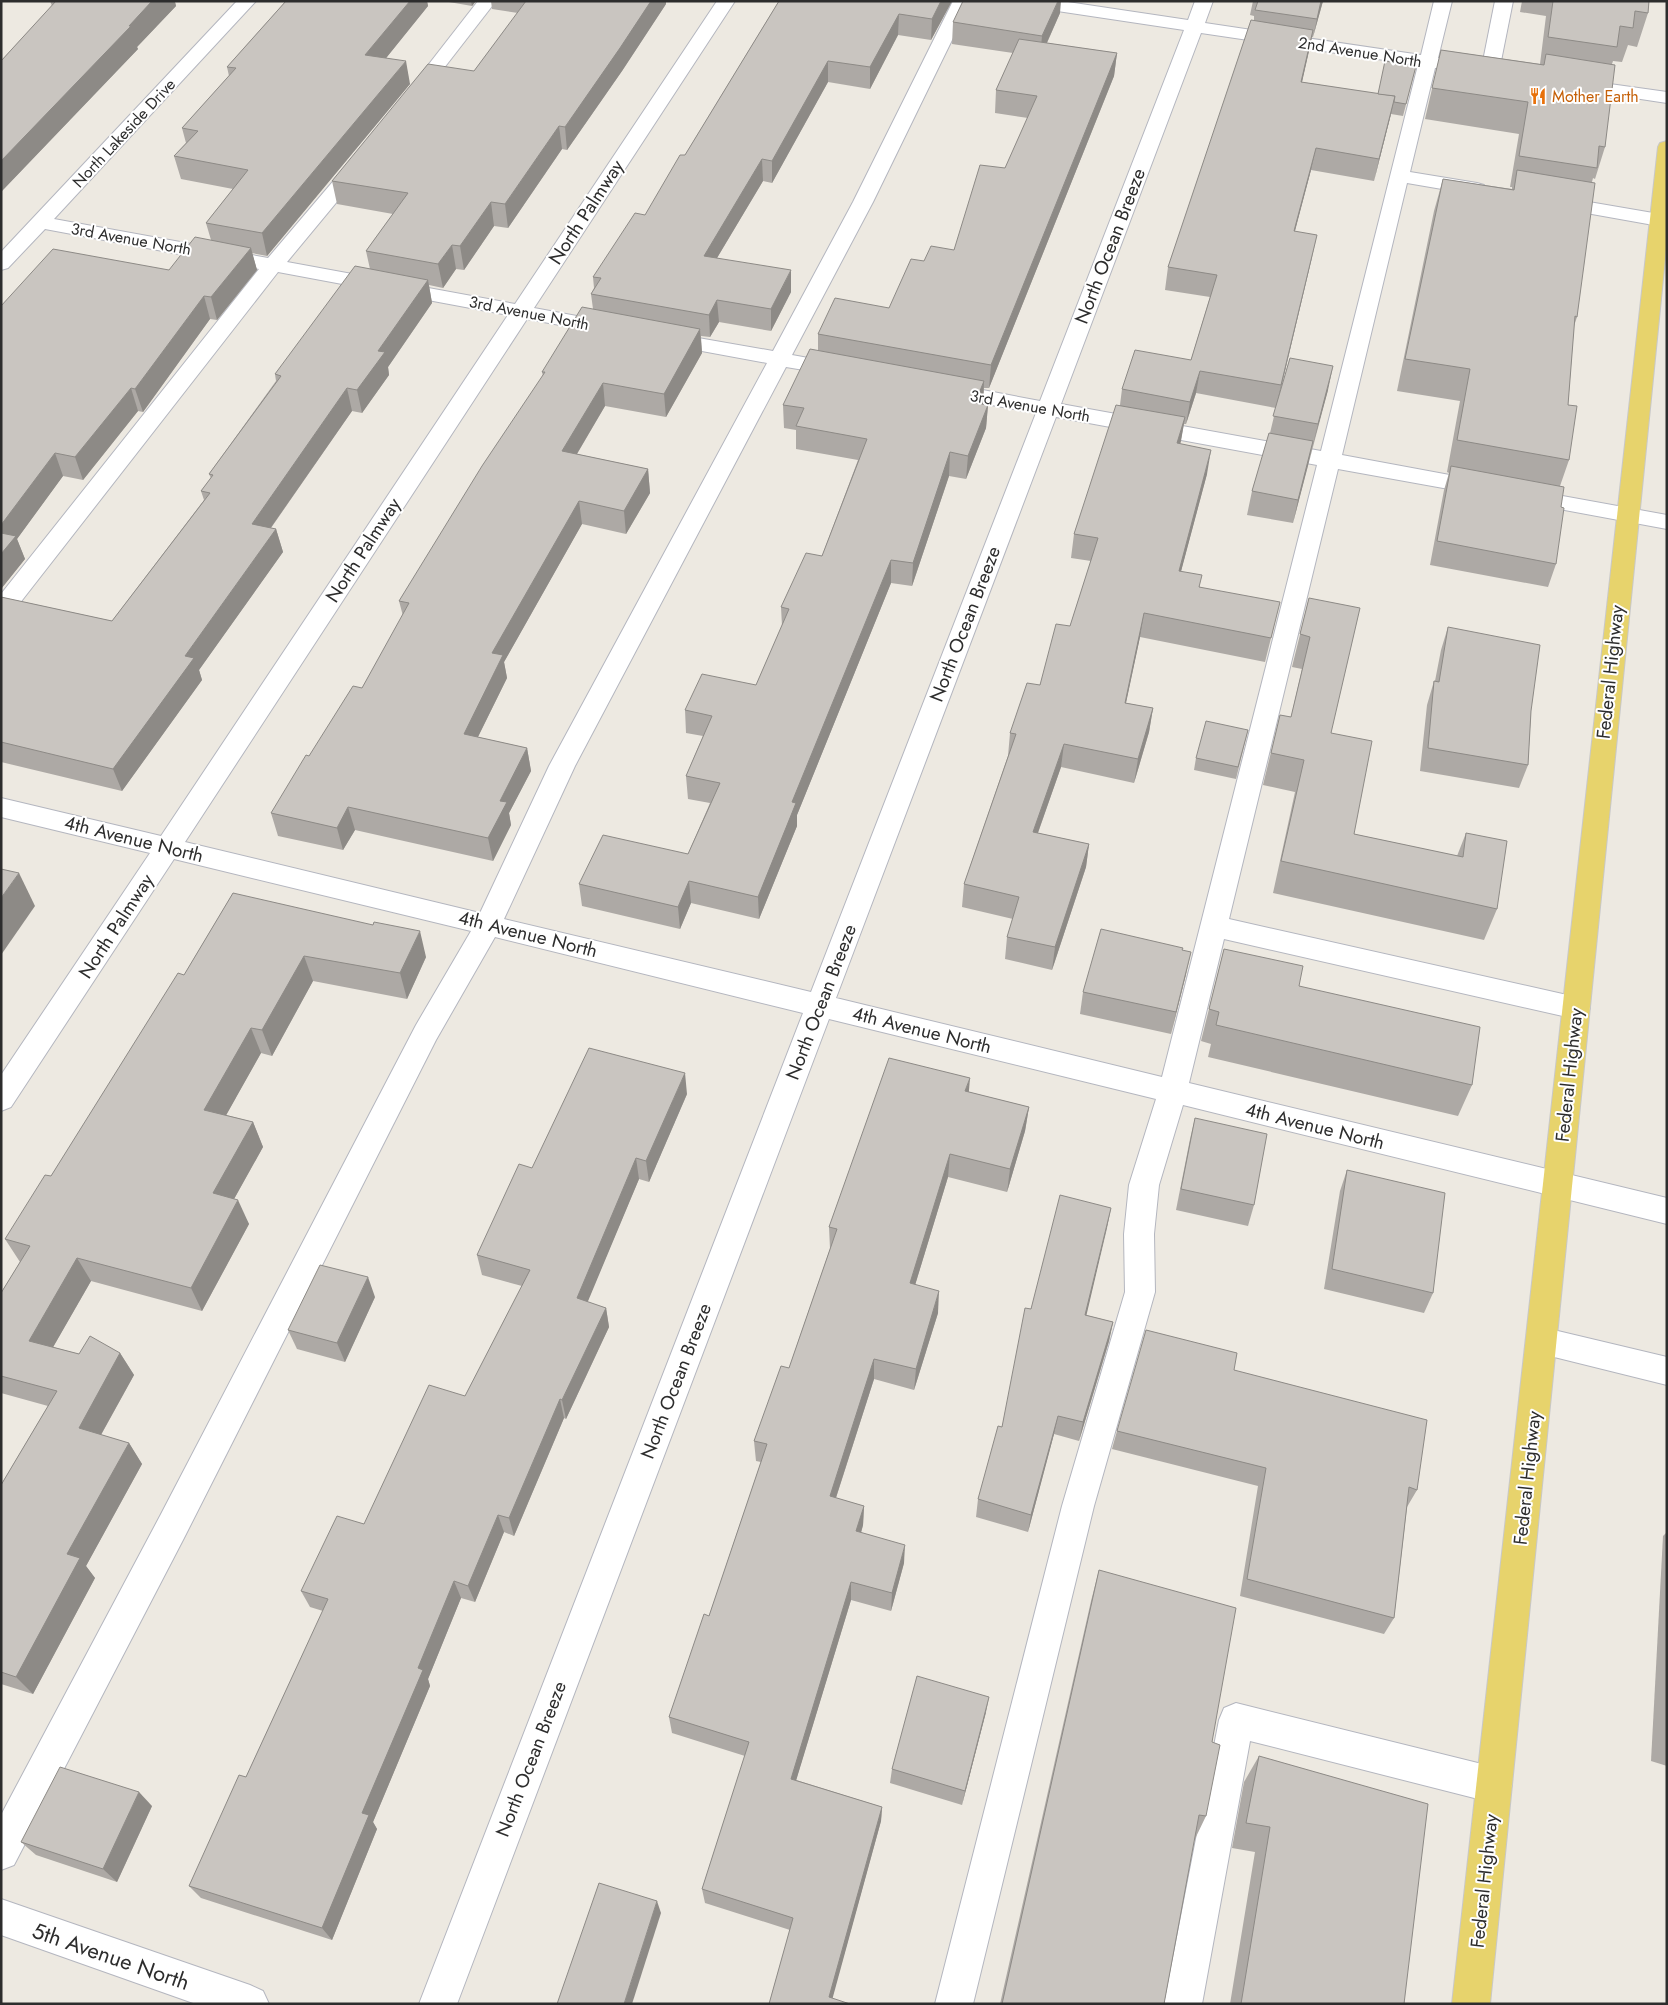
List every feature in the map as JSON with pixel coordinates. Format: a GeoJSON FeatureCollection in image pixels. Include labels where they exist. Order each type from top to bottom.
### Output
{"type":"FeatureCollection","features":[{"type":"Feature","properties":{"kind":"main road","name":"Federal Highway"},"geometry":{"type":"LineString","coordinates":[[1471,2004],[1558,1186],[1625,515],[1667,147]]}},
{"type":"Feature","properties":{"kind":"street","name":"North Lakeside Drive"},"geometry":{"type":"LineString","coordinates":[[1,264],[247,1]]}},
{"type":"Feature","properties":{"kind":"street"},"geometry":{"type":"LineString","coordinates":[[403,110],[487,1]]}},
{"type":"Feature","properties":{"kind":"street","name":"North Palmway"},"geometry":{"type":"LineString","coordinates":[[1,1099],[726,1]]}},
{"type":"Feature","properties":{"kind":"street"},"geometry":{"type":"LineString","coordinates":[[1,1852],[172,1527],[426,1033],[488,925],[562,766],[863,202],[962,1]]}},
{"type":"Feature","properties":{"kind":"street","name":"2nd Avenue North"},"geometry":{"type":"LineString","coordinates":[[1024,1],[1509,74]]}},
{"type":"Feature","properties":{"kind":"street","name":"North Ocean Breeze"},"geometry":{"type":"LineString","coordinates":[[438,2004],[1204,1]]}},
{"type":"Feature","properties":{"kind":"street"},"geometry":{"type":"LineString","coordinates":[[954,2004],[1078,1506],[1140,1292],[1139,1234],[1144,1185],[1173,1091],[1426,62],[1443,1]]}},
{"type":"Feature","properties":{"kind":"street"},"geometry":{"type":"LineString","coordinates":[[1490,71],[1504,1]]}},
{"type":"Feature","properties":{"kind":"street"},"geometry":{"type":"LineString","coordinates":[[1557,81],[1667,98]]}},
{"type":"Feature","properties":{"kind":"street"},"geometry":{"type":"LineString","coordinates":[[1,611],[273,265],[372,147]]}},
{"type":"Feature","properties":{"kind":"street"},"geometry":{"type":"LineString","coordinates":[[1398,176],[1494,192]]}},
{"type":"Feature","properties":{"kind":"street"},"geometry":{"type":"LineString","coordinates":[[1532,199],[1659,220]]}},
{"type":"Feature","properties":{"kind":"street","name":"3rd Avenue North"},"geometry":{"type":"LineString","coordinates":[[40,222],[858,374]]}},
{"type":"Feature","properties":{"kind":"street","name":"3rd Avenue North"},"geometry":{"type":"LineString","coordinates":[[927,386],[1667,522]]}},
{"type":"Feature","properties":{"kind":"street","name":"4th Avenue North"},"geometry":{"type":"LineString","coordinates":[[1,807],[820,1004],[1558,1186],[1667,1211]]}},
{"type":"Feature","properties":{"kind":"street"},"geometry":{"type":"LineString","coordinates":[[1214,926],[1576,1008]]}},
{"type":"Feature","properties":{"kind":"street"},"geometry":{"type":"LineString","coordinates":[[1541,1341],[1667,1371]]}},
{"type":"Feature","properties":{"kind":"street"},"geometry":{"type":"LineString","coordinates":[[1183,2004],[1236,1720],[1494,1785]]}},
{"type":"Feature","properties":{"kind":"street","name":"5th Avenue North"},"geometry":{"type":"LineString","coordinates":[[1,1917],[250,2004]]}},
{"type":"Feature","properties":{"kind":"building"},"geometry":{"type":"Polygon","coordinates":[[[56,1],[152,1],[129,26],[131,26],[1,161],[1,61],[56,1]]]}},
{"type":"Feature","properties":{"kind":"building"},"geometry":{"type":"Polygon","coordinates":[[[286,1],[410,1],[365,55],[406,61],[262,233],[206,223],[248,170],[174,156],[198,131],[182,128],[236,68],[227,67],[286,1]]]}},
{"type":"Feature","properties":{"kind":"building"},"geometry":{"type":"Polygon","coordinates":[[[526,1],[651,1],[565,127],[559,126],[505,204],[491,202],[460,246],[452,245],[438,264],[366,251],[408,193],[332,181],[428,64],[474,71],[526,1]]]}},
{"type":"Feature","properties":{"kind":"building"},"geometry":{"type":"Polygon","coordinates":[[[779,1],[941,1],[932,19],[899,14],[870,67],[828,61],[772,161],[762,159],[704,256],[791,270],[771,309],[717,300],[709,315],[591,294],[601,278],[593,277],[635,213],[645,215],[680,155],[685,155],[779,1]]]}},
{"type":"Feature","properties":{"kind":"building"},"geometry":{"type":"Polygon","coordinates":[[[963,1],[1058,1],[1042,36],[953,22],[963,1]]]}},
{"type":"Feature","properties":{"kind":"building"},"geometry":{"type":"Polygon","coordinates":[[[1258,1],[1321,1],[1317,19],[1255,10],[1258,1]]]}},
{"type":"Feature","properties":{"kind":"building"},"geometry":{"type":"Polygon","coordinates":[[[1553,1],[1649,1],[1648,13],[1635,11],[1633,28],[1620,26],[1617,47],[1548,37],[1553,1]]]}},
{"type":"Feature","properties":{"kind":"building"},"geometry":{"type":"Polygon","coordinates":[[[1251,20],[1313,30],[1301,82],[1395,96],[1379,159],[1316,148],[1294,231],[1317,235],[1281,385],[1200,371],[1190,402],[1122,389],[1135,350],[1191,360],[1217,275],[1168,267],[1251,20]]]}},
{"type":"Feature","properties":{"kind":"building"},"geometry":{"type":"Polygon","coordinates":[[[1019,39],[1117,53],[991,365],[818,334],[835,298],[889,308],[911,259],[924,261],[931,246],[954,250],[980,165],[1005,168],[1037,96],[996,90],[1019,39]]]}},
{"type":"Feature","properties":{"kind":"building"},"geometry":{"type":"Polygon","coordinates":[[[1441,50],[1544,65],[1546,54],[1615,65],[1605,147],[1599,146],[1597,168],[1519,156],[1528,102],[1432,88],[1441,50]]]}},
{"type":"Feature","properties":{"kind":"building"},"geometry":{"type":"Polygon","coordinates":[[[1385,61],[1416,66],[1406,104],[1394,102],[1395,96],[1378,94],[1385,61]]]}},
{"type":"Feature","properties":{"kind":"building"},"geometry":{"type":"Polygon","coordinates":[[[1517,170],[1595,183],[1577,317],[1575,316],[1568,405],[1577,406],[1569,460],[1457,440],[1470,369],[1405,359],[1443,179],[1514,190],[1517,170]]]}},
{"type":"Feature","properties":{"kind":"building"},"geometry":{"type":"Polygon","coordinates":[[[195,237],[251,248],[211,297],[204,296],[135,389],[131,388],[75,457],[55,453],[1,525],[1,306],[53,249],[169,270],[195,237]]]}},
{"type":"Feature","properties":{"kind":"building"},"geometry":{"type":"Polygon","coordinates":[[[355,266],[428,280],[378,351],[385,352],[357,390],[347,388],[252,524],[276,529],[185,656],[194,658],[113,769],[1,742],[1,597],[112,621],[210,493],[201,491],[213,475],[209,474],[281,376],[275,374],[355,266]]]}},
{"type":"Feature","properties":{"kind":"building"},"geometry":{"type":"Polygon","coordinates":[[[582,307],[700,329],[664,394],[603,383],[562,451],[648,469],[624,511],[579,501],[492,653],[503,655],[464,734],[527,748],[500,801],[507,802],[488,838],[348,807],[337,828],[271,813],[306,755],[309,756],[353,686],[362,688],[409,603],[399,601],[482,466],[545,372],[542,372],[582,307]]]}},
{"type":"Feature","properties":{"kind":"building"},"geometry":{"type":"Polygon","coordinates":[[[810,349],[984,381],[975,403],[988,405],[968,456],[950,452],[913,563],[891,560],[792,802],[796,803],[758,897],[689,881],[678,907],[579,884],[603,835],[688,854],[720,783],[686,776],[712,716],[685,710],[702,674],[756,685],[789,609],[781,607],[806,553],[822,556],[867,439],[796,426],[804,408],[783,405],[810,349]]]}},
{"type":"Feature","properties":{"kind":"building"},"geometry":{"type":"Polygon","coordinates":[[[1290,358],[1333,366],[1318,424],[1273,416],[1290,358]]]}},
{"type":"Feature","properties":{"kind":"building"},"geometry":{"type":"Polygon","coordinates":[[[1116,405],[1185,417],[1177,443],[1211,450],[1179,571],[1202,575],[1199,587],[1280,602],[1271,638],[1144,613],[1125,703],[1153,708],[1138,759],[1064,744],[1033,832],[1089,844],[1055,947],[1007,937],[1019,897],[964,884],[1016,734],[1010,733],[1027,683],[1040,685],[1056,624],[1070,626],[1098,538],[1074,534],[1116,405]]]}},
{"type":"Feature","properties":{"kind":"building"},"geometry":{"type":"Polygon","coordinates":[[[1269,433],[1313,441],[1298,500],[1252,491],[1269,433]]]}},
{"type":"Feature","properties":{"kind":"building"},"geometry":{"type":"Polygon","coordinates":[[[1451,466],[1564,487],[1561,507],[1564,508],[1556,564],[1437,541],[1451,466]]]}},
{"type":"Feature","properties":{"kind":"building"},"geometry":{"type":"Polygon","coordinates":[[[1,533],[16,536],[1,554],[1,533]]]}},
{"type":"Feature","properties":{"kind":"building"},"geometry":{"type":"Polygon","coordinates":[[[1309,598],[1360,608],[1331,733],[1372,741],[1354,834],[1463,857],[1466,833],[1507,841],[1497,909],[1281,861],[1304,760],[1271,753],[1280,715],[1291,717],[1310,637],[1300,634],[1309,598]]]}},
{"type":"Feature","properties":{"kind":"building"},"geometry":{"type":"Polygon","coordinates":[[[1448,627],[1540,645],[1531,711],[1528,765],[1428,748],[1434,681],[1439,682],[1448,627]]]}},
{"type":"Feature","properties":{"kind":"building"},"geometry":{"type":"Polygon","coordinates":[[[1206,721],[1248,730],[1238,767],[1196,758],[1206,721]]]}},
{"type":"Feature","properties":{"kind":"building"},"geometry":{"type":"Polygon","coordinates":[[[1,869],[19,873],[1,898],[1,869]]]}},
{"type":"Feature","properties":{"kind":"building"},"geometry":{"type":"Polygon","coordinates":[[[233,893],[373,925],[374,922],[420,931],[400,973],[304,956],[262,1030],[251,1028],[204,1110],[253,1122],[213,1193],[238,1200],[191,1288],[77,1258],[29,1341],[79,1354],[90,1336],[120,1353],[79,1428],[129,1443],[67,1554],[80,1558],[16,1677],[1,1672],[1,1485],[57,1391],[1,1376],[1,1293],[30,1246],[5,1239],[45,1175],[51,1176],[178,973],[184,975],[233,893]]]}},
{"type":"Feature","properties":{"kind":"building"},"geometry":{"type":"Polygon","coordinates":[[[1101,929],[1183,948],[1182,950],[1191,952],[1176,1012],[1083,992],[1101,929]]]}},
{"type":"Feature","properties":{"kind":"building"},"geometry":{"type":"Polygon","coordinates":[[[1224,949],[1303,966],[1299,986],[1480,1027],[1472,1085],[1216,1025],[1219,1012],[1209,1009],[1224,949]]]}},
{"type":"Feature","properties":{"kind":"building"},"geometry":{"type":"Polygon","coordinates":[[[589,1048],[685,1073],[646,1161],[636,1158],[577,1298],[606,1308],[562,1400],[560,1399],[509,1518],[498,1515],[468,1586],[454,1581],[418,1668],[423,1670],[362,1813],[369,1815],[322,1928],[189,1886],[239,1775],[246,1777],[328,1599],[301,1591],[337,1516],[364,1524],[429,1385],[465,1396],[530,1270],[477,1255],[519,1164],[532,1168],[589,1048]]]}},
{"type":"Feature","properties":{"kind":"building"},"geometry":{"type":"Polygon","coordinates":[[[889,1058],[970,1078],[965,1091],[1029,1107],[1010,1169],[950,1154],[910,1283],[939,1291],[916,1369],[874,1359],[830,1496],[864,1506],[856,1531],[905,1545],[892,1593],[851,1582],[791,1779],[882,1807],[829,1997],[850,2004],[769,2004],[793,1918],[702,1889],[749,1742],[669,1717],[704,1614],[709,1616],[767,1444],[754,1441],[781,1366],[789,1368],[837,1229],[829,1227],[889,1058]]]}},
{"type":"Feature","properties":{"kind":"building"},"geometry":{"type":"Polygon","coordinates":[[[1195,1118],[1267,1134],[1254,1205],[1181,1189],[1195,1118]]]}},
{"type":"Feature","properties":{"kind":"building"},"geometry":{"type":"Polygon","coordinates":[[[1347,1170],[1445,1193],[1433,1293],[1332,1269],[1347,1170]]]}},
{"type":"Feature","properties":{"kind":"building"},"geometry":{"type":"Polygon","coordinates":[[[1060,1195],[1111,1208],[1085,1315],[1113,1322],[1083,1422],[1058,1416],[1031,1515],[978,1499],[998,1426],[1002,1427],[1025,1308],[1031,1309],[1060,1195]]]}},
{"type":"Feature","properties":{"kind":"building"},"geometry":{"type":"Polygon","coordinates":[[[320,1265],[368,1277],[337,1343],[288,1330],[320,1265]]]}},
{"type":"Feature","properties":{"kind":"building"},"geometry":{"type":"Polygon","coordinates":[[[1146,1330],[1237,1353],[1234,1370],[1427,1420],[1417,1490],[1409,1487],[1394,1618],[1247,1579],[1266,1468],[1117,1431],[1146,1330]]]}},
{"type":"Feature","properties":{"kind":"building"},"geometry":{"type":"Polygon","coordinates":[[[1099,1570],[1236,1608],[1212,1742],[1220,1745],[1206,1816],[1199,1815],[1164,2004],[1002,2004],[1099,1570]]]}},
{"type":"Feature","properties":{"kind":"building"},"geometry":{"type":"Polygon","coordinates":[[[917,1676],[989,1697],[965,1791],[892,1769],[917,1676]]]}},
{"type":"Feature","properties":{"kind":"building"},"geometry":{"type":"Polygon","coordinates":[[[1259,1756],[1428,1804],[1404,2004],[1241,2004],[1270,1827],[1246,1823],[1259,1756]]]}},
{"type":"Feature","properties":{"kind":"building"},"geometry":{"type":"Polygon","coordinates":[[[60,1767],[139,1792],[103,1869],[21,1842],[60,1767]]]}},
{"type":"Feature","properties":{"kind":"building"},"geometry":{"type":"Polygon","coordinates":[[[599,1883],[657,1901],[624,2004],[557,2004],[599,1883]]]}},
{"type":"Feature","properties":{"kind":"place","name":"Mother Earth"},"geometry":{"type":"Point","coordinates":[1538,96]}}]}
